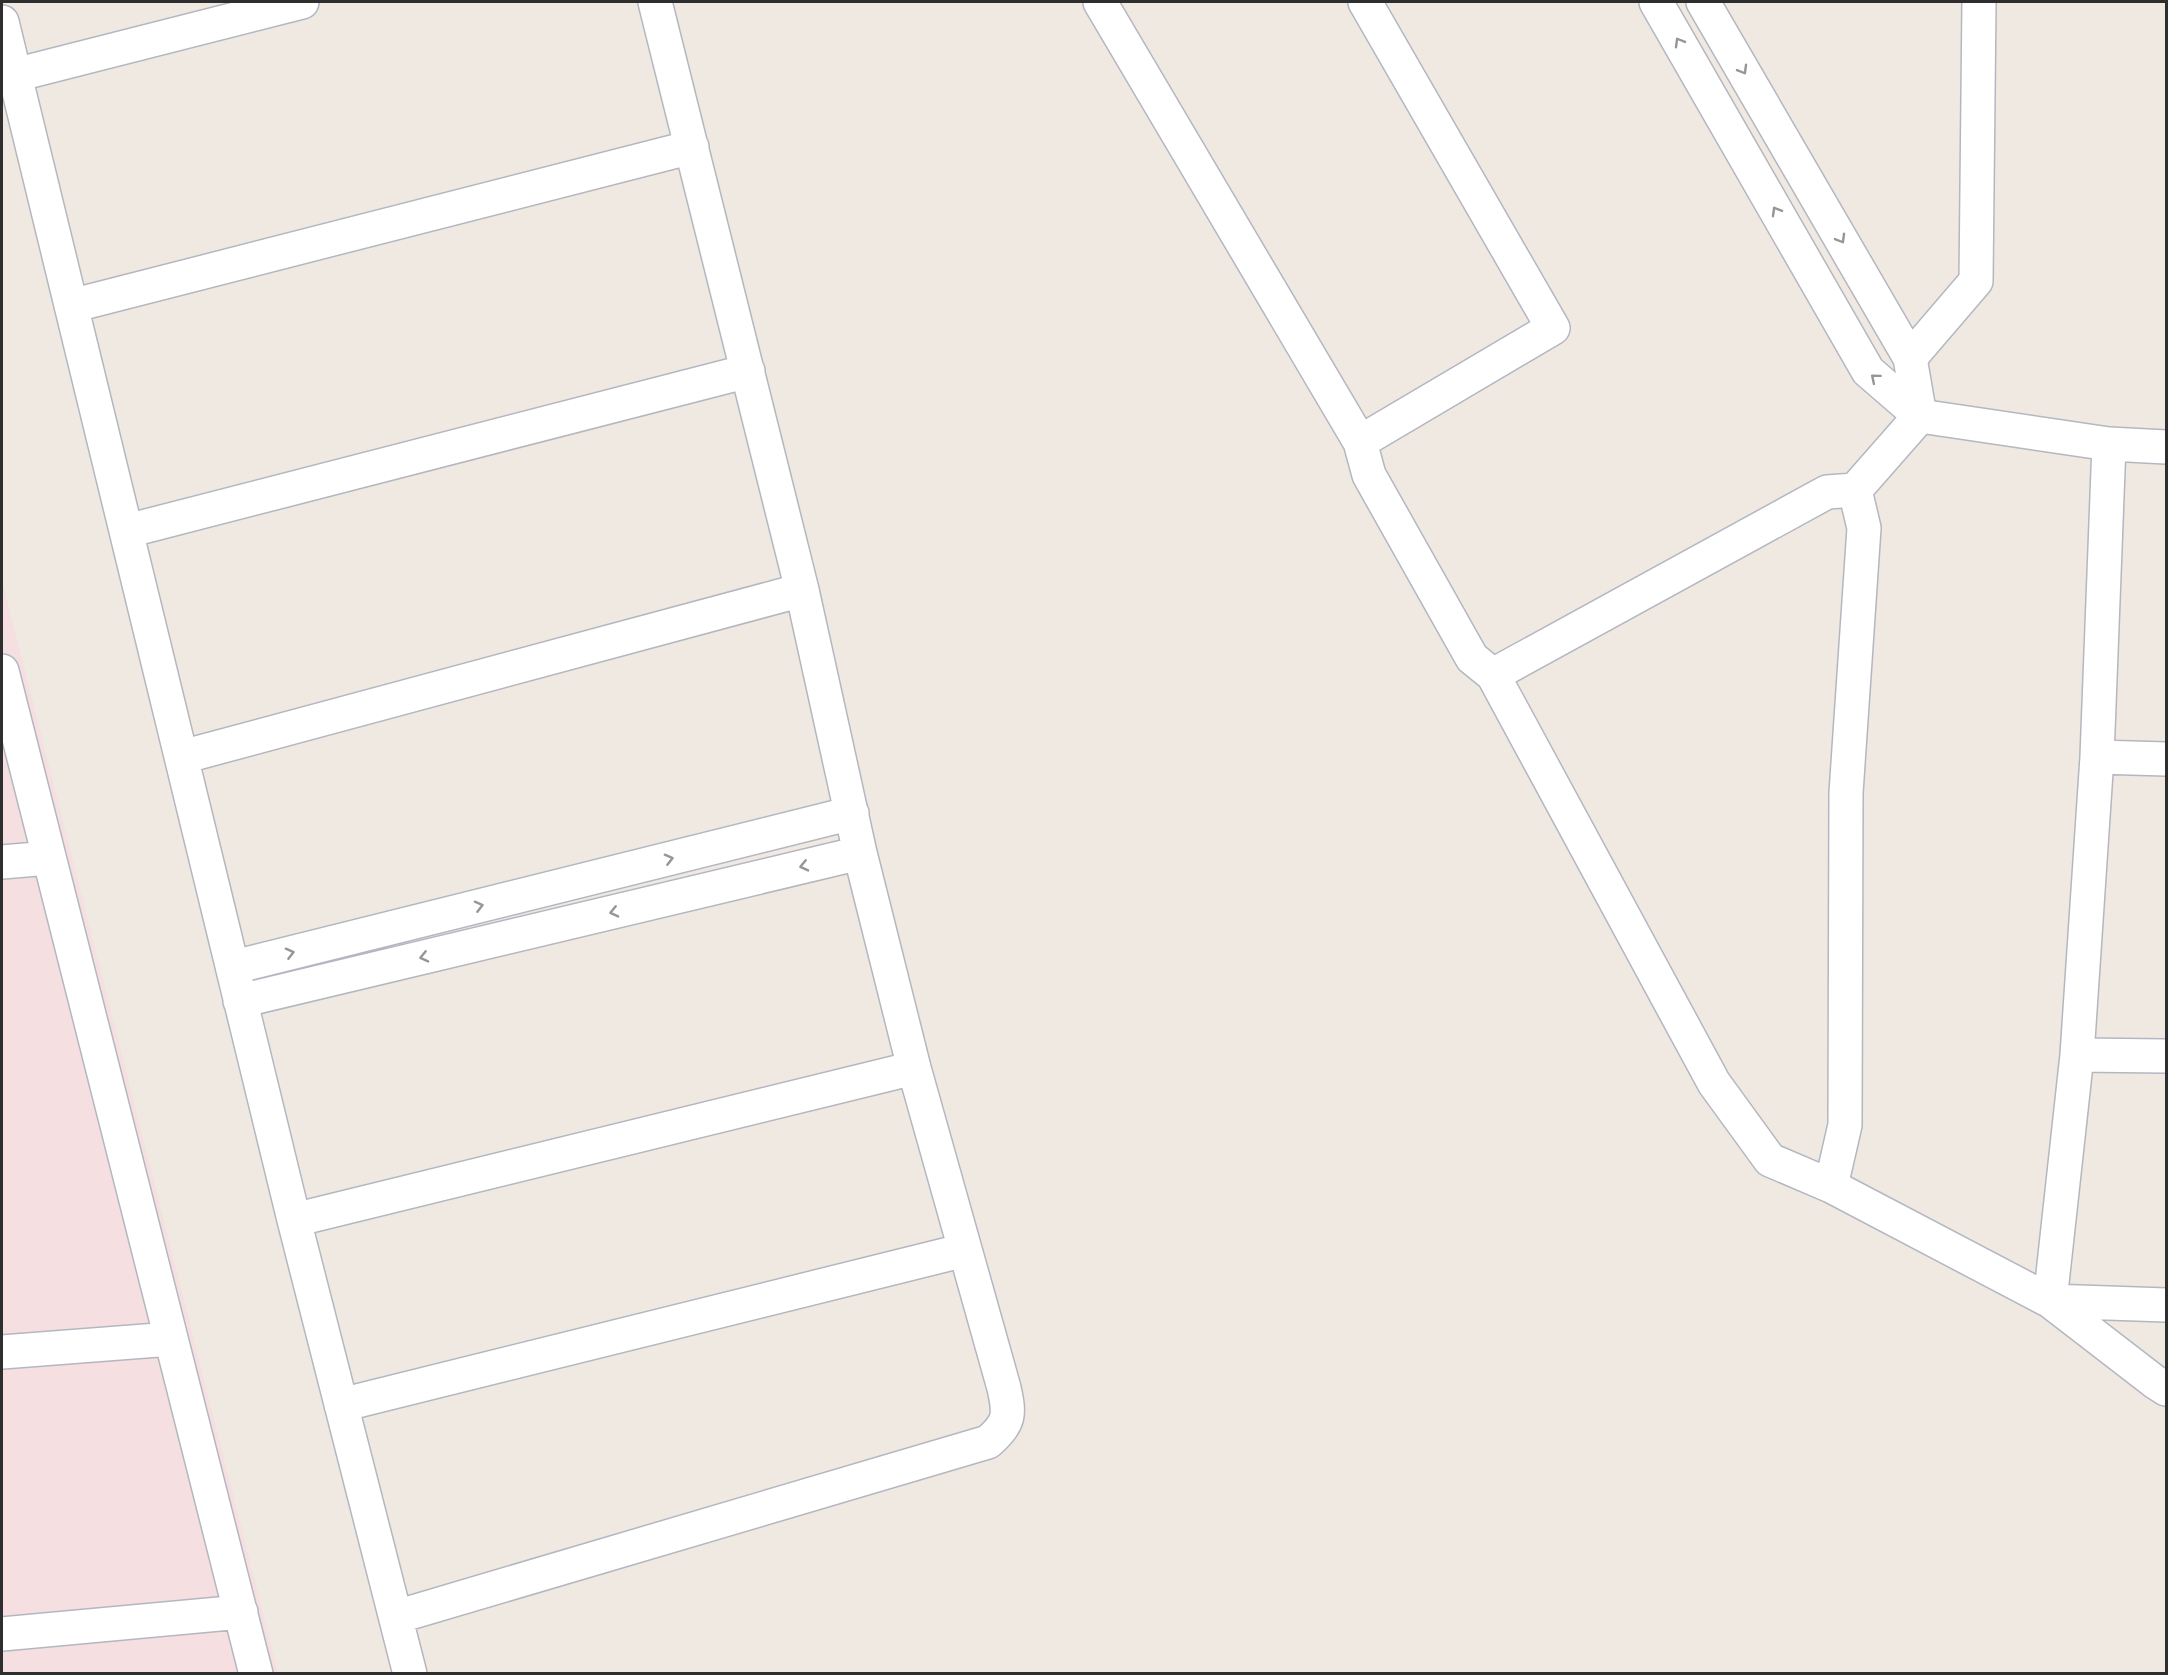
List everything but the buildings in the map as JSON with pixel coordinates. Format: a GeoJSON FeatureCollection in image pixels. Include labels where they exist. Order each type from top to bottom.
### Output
{"type":"FeatureCollection","features":[{"type":"Feature","properties":{"kind":"street"},"geometry":{"type":"LineString","coordinates":[[15,75],[302,2]]}},
{"type":"Feature","properties":{"kind":"street"},"geometry":{"type":"LineString","coordinates":[[396,1617],[988,1442],[1002,1430],[1009,1413],[1004,1388],[914,1068],[861,853],[802,590],[655,2]]}},
{"type":"Feature","properties":{"kind":"street"},"geometry":{"type":"LineString","coordinates":[[1100,2],[1360,442],[1370,475],[1472,658],[1493,675],[1714,1083],[1770,1160],[1831,1186],[2050,1300],[2166,1389]]}},
{"type":"Feature","properties":{"kind":"street"},"geometry":{"type":"LineString","coordinates":[[1360,442],[1553,328],[1365,2]]}},
{"type":"Feature","properties":{"kind":"street"},"geometry":{"type":"LineString","coordinates":[[1656,2],[1868,371],[1920,416],[2109,444],[2166,447]]}},
{"type":"Feature","properties":{"kind":"street"},"geometry":{"type":"LineString","coordinates":[[1703,2],[1910,358],[1920,416]]}},
{"type":"Feature","properties":{"kind":"street"},"geometry":{"type":"LineString","coordinates":[[1910,358],[1976,281],[1979,2]]}},
{"type":"Feature","properties":{"kind":"street"},"geometry":{"type":"LineString","coordinates":[[2,22],[294,1220],[410,1674]]}},
{"type":"Feature","properties":{"kind":"street"},"geometry":{"type":"LineString","coordinates":[[71,306],[692,147]]}},
{"type":"Feature","properties":{"kind":"street"},"geometry":{"type":"LineString","coordinates":[[127,531],[748,370]]}},
{"type":"Feature","properties":{"kind":"street"},"geometry":{"type":"LineString","coordinates":[[1493,675],[1827,492],[1855,490],[1920,416]]}},
{"type":"Feature","properties":{"kind":"street"},"geometry":{"type":"LineString","coordinates":[[2050,1300],[2077,1055],[2097,757],[2109,444]]}},
{"type":"Feature","properties":{"kind":"street"},"geometry":{"type":"LineString","coordinates":[[1831,1186],[1845,1125],[1846,793],[1864,528],[1855,490]]}},
{"type":"Feature","properties":{"kind":"street"},"geometry":{"type":"LineString","coordinates":[[182,758],[802,590]]}},
{"type":"Feature","properties":{"kind":"street"},"geometry":{"type":"LineString","coordinates":[[2,671],[256,1674]]}},
{"type":"Feature","properties":{"kind":"street"},"geometry":{"type":"LineString","coordinates":[[2097,757],[2166,759]]}},
{"type":"Feature","properties":{"kind":"street"},"geometry":{"type":"LineString","coordinates":[[234,967],[852,813]]}},
{"type":"Feature","properties":{"kind":"street"},"geometry":{"type":"LineString","coordinates":[[240,1001],[861,853]]}},
{"type":"Feature","properties":{"kind":"street"},"geometry":{"type":"LineString","coordinates":[[2,862],[49,858]]}},
{"type":"Feature","properties":{"kind":"street"},"geometry":{"type":"LineString","coordinates":[[2077,1055],[2166,1056]]}},
{"type":"Feature","properties":{"kind":"street"},"geometry":{"type":"LineString","coordinates":[[294,1220],[914,1068]]}},
{"type":"Feature","properties":{"kind":"street"},"geometry":{"type":"LineString","coordinates":[[341,1405],[965,1250]]}},
{"type":"Feature","properties":{"kind":"street"},"geometry":{"type":"LineString","coordinates":[[2050,1300],[2166,1305]]}},
{"type":"Feature","properties":{"kind":"street"},"geometry":{"type":"LineString","coordinates":[[2,1352],[171,1339]]}},
{"type":"Feature","properties":{"kind":"street"},"geometry":{"type":"LineString","coordinates":[[2,1634],[241,1612]]}},
{"type":"Feature","properties":{"kind":"shaded area"},"geometry":{"type":"Polygon","coordinates":[[[2,580],[278,1673],[2,1673],[2,580]]]}}]}
